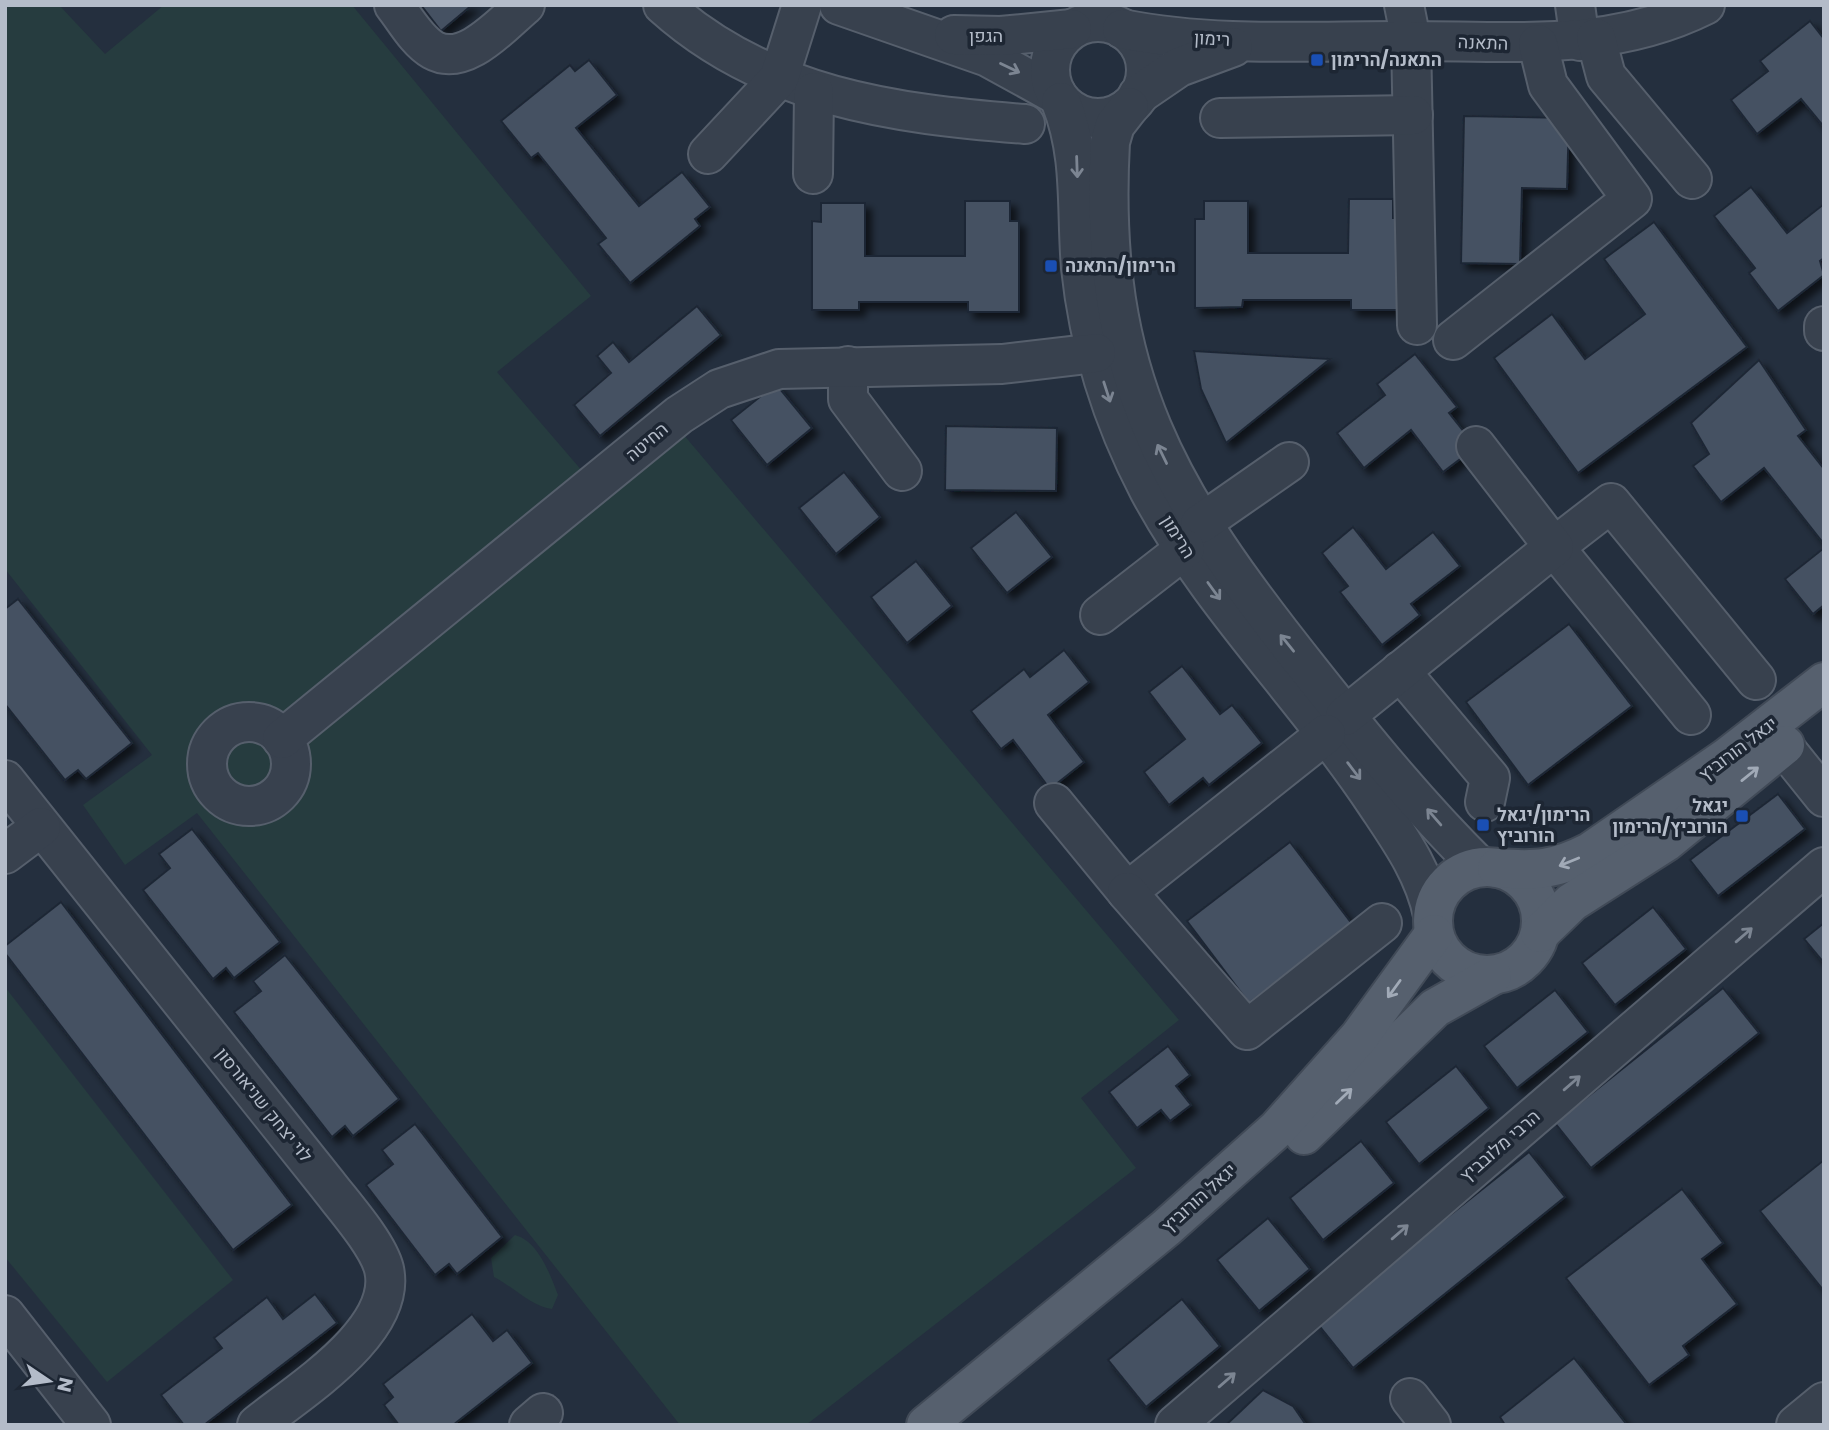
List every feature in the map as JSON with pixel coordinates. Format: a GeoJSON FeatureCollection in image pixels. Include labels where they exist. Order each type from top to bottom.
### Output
{"type":"FeatureCollection","features":[{"type":"Feature","properties":{"kind":"main road","name":"יגאל הורוביץ"},"geometry":{"type":"LineString","coordinates":[[1489,867],[1542,871],[1569,863],[1599,846],[1735,752],[1824,682]]}},
{"type":"Feature","properties":{"kind":"main road","name":"יגאל הורוביץ"},"geometry":{"type":"LineString","coordinates":[[1540,933],[1572,902],[1666,842],[1824,714]]}},
{"type":"Feature","properties":{"kind":"main road"},"geometry":{"type":"LineString","coordinates":[[1489,867],[1514,874],[1537,899],[1541,916],[1540,933],[1534,949],[1523,962],[1492,976],[1470,974],[1454,965],[1441,951],[1433,924],[1438,897],[1450,881],[1464,872],[1489,867]]}},
{"type":"Feature","properties":{"kind":"main road","name":"יגאל הורוביץ"},"geometry":{"type":"LineString","coordinates":[[926,1425],[1166,1228],[1277,1129],[1359,1037],[1433,924]]}},
{"type":"Feature","properties":{"kind":"main road","name":"יגאל הורוביץ"},"geometry":{"type":"LineString","coordinates":[[955,1425],[1279,1158],[1435,1008],[1492,976]]}},
{"type":"Feature","properties":{"kind":"street"},"geometry":{"type":"LineString","coordinates":[[394,5],[432,49],[446,55],[460,54],[479,43],[525,5]]}},
{"type":"Feature","properties":{"kind":"street"},"geometry":{"type":"LineString","coordinates":[[663,5],[709,41],[779,78],[814,92],[890,110],[1025,124]]}},
{"type":"Feature","properties":{"kind":"street"},"geometry":{"type":"LineString","coordinates":[[708,154],[779,78],[802,5]]}},
{"type":"Feature","properties":{"kind":"street","name":"הגפן"},"geometry":{"type":"LineString","coordinates":[[839,5],[988,57],[1059,98]]}},
{"type":"Feature","properties":{"kind":"street","name":"התאנה"},"geometry":{"type":"LineString","coordinates":[[1256,42],[1408,23],[1538,44],[1584,28],[1653,27],[1705,5]]}},
{"type":"Feature","properties":{"kind":"street"},"geometry":{"type":"LineString","coordinates":[[1093,22],[1109,23],[1122,29],[1134,38],[1144,58],[1144,81],[1134,101],[1109,117],[1094,118],[1073,111],[1059,98],[1050,74],[1051,59],[1057,45],[1072,29],[1093,22]]}},
{"type":"Feature","properties":{"kind":"street"},"geometry":{"type":"LineString","coordinates":[[1408,23],[1413,115],[1417,325]]}},
{"type":"Feature","properties":{"kind":"street","name":"הגפן"},"geometry":{"type":"LineString","coordinates":[[900,28],[966,36],[1024,35],[1072,29]]}},
{"type":"Feature","properties":{"kind":"street"},"geometry":{"type":"LineString","coordinates":[[1584,28],[1606,76],[1692,179]]}},
{"type":"Feature","properties":{"kind":"street","name":"רימון"},"geometry":{"type":"LineString","coordinates":[[1122,29],[1164,37],[1256,42]]}},
{"type":"Feature","properties":{"kind":"street","name":"רימון"},"geometry":{"type":"LineString","coordinates":[[1134,101],[1178,67],[1204,56],[1256,42]]}},
{"type":"Feature","properties":{"kind":"street"},"geometry":{"type":"LineString","coordinates":[[1453,340],[1632,199],[1548,85],[1538,44]]}},
{"type":"Feature","properties":{"kind":"street"},"geometry":{"type":"LineString","coordinates":[[813,174],[814,92]]}},
{"type":"Feature","properties":{"kind":"street","name":"הרימון"},"geometry":{"type":"LineString","coordinates":[[1059,98],[1077,152],[1082,271],[1096,353],[1127,445],[1150,491],[1193,537],[1234,573],[1336,725],[1423,879],[1433,924]]}},
{"type":"Feature","properties":{"kind":"street","name":"הרימון"},"geometry":{"type":"LineString","coordinates":[[1134,101],[1115,125],[1110,142],[1110,223],[1116,309],[1124,351],[1193,537]]}},
{"type":"Feature","properties":{"kind":"street"},"geometry":{"type":"LineString","coordinates":[[1220,118],[1413,115]]}},
{"type":"Feature","properties":{"kind":"street","name":"החיטה"},"geometry":{"type":"LineString","coordinates":[[282,739],[679,415],[719,389],[779,369],[1002,364],[1096,353]]}},
{"type":"Feature","properties":{"kind":"street"},"geometry":{"type":"LineString","coordinates":[[848,366],[848,399],[902,471]]}},
{"type":"Feature","properties":{"kind":"street"},"geometry":{"type":"LineString","coordinates":[[1476,446],[1554,547],[1691,715]]}},
{"type":"Feature","properties":{"kind":"street"},"geometry":{"type":"LineString","coordinates":[[1100,615],[1193,537],[1289,462]]}},
{"type":"Feature","properties":{"kind":"street"},"geometry":{"type":"LineString","coordinates":[[1127,892],[1611,503],[1756,680]]}},
{"type":"Feature","properties":{"kind":"street"},"geometry":{"type":"LineString","coordinates":[[1400,671],[1490,778],[1485,802]]}},
{"type":"Feature","properties":{"kind":"street","name":"הרימון"},"geometry":{"type":"LineString","coordinates":[[1336,725],[1489,867]]}},
{"type":"Feature","properties":{"kind":"street"},"geometry":{"type":"LineString","coordinates":[[1784,747],[1824,797]]}},
{"type":"Feature","properties":{"kind":"street","name":"לוי יצחק שניאורסון"},"geometry":{"type":"LineString","coordinates":[[5,780],[327,1184],[360,1227],[384,1269],[384,1302],[365,1335],[257,1425]]}},
{"type":"Feature","properties":{"kind":"street"},"geometry":{"type":"LineString","coordinates":[[1054,803],[1247,1030],[1382,923]]}},
{"type":"Feature","properties":{"kind":"street"},"geometry":{"type":"LineString","coordinates":[[5,855],[41,827]]}},
{"type":"Feature","properties":{"kind":"street","name":"הרבי מלובביץ"},"geometry":{"type":"LineString","coordinates":[[1175,1425],[1824,867]]}},
{"type":"Feature","properties":{"kind":"street"},"geometry":{"type":"LineString","coordinates":[[5,1315],[91,1425]]}},
{"type":"Feature","properties":{"kind":"street"},"geometry":{"type":"LineString","coordinates":[[1796,1425],[1824,1402]]}},
{"type":"Feature","properties":{"kind":"green space"},"geometry":{"type":"Polygon","coordinates":[[[5,5],[59,5],[105,54],[164,5],[352,5],[591,296],[497,372],[602,494],[683,434],[1179,1020],[1081,1098],[1136,1168],[806,1425],[680,1425],[197,813],[125,865],[83,805],[152,755],[5,569],[5,5]]]}},
{"type":"Feature","properties":{"kind":"green space"},"geometry":{"type":"Polygon","coordinates":[[[5,987],[233,1280],[107,1382],[5,1257],[5,987]]]}},
{"type":"Feature","properties":{"kind":"green space"},"geometry":{"type":"Polygon","coordinates":[[[515,1235],[523,1238],[537,1251],[547,1268],[558,1295],[552,1309],[530,1301],[494,1277],[491,1258],[515,1235]]]}},
{"type":"Feature","properties":{"kind":"building"},"geometry":{"type":"Polygon","coordinates":[[[421,5],[472,5],[441,31],[421,5]]]}},
{"type":"Feature","properties":{"kind":"building"},"geometry":{"type":"Polygon","coordinates":[[[1810,21],[1824,39],[1824,127],[1801,99],[1757,134],[1731,100],[1768,71],[1760,61],[1810,21]]]}},
{"type":"Feature","properties":{"kind":"building"},"geometry":{"type":"Polygon","coordinates":[[[589,60],[617,95],[576,128],[639,206],[682,172],[710,207],[695,219],[700,226],[630,283],[598,244],[606,238],[538,153],[531,158],[501,121],[570,65],[575,71],[589,60]]]}},
{"type":"Feature","properties":{"kind":"building"},"geometry":{"type":"Polygon","coordinates":[[[1464,116],[1569,118],[1567,189],[1522,188],[1520,264],[1461,263],[1464,116]]]}},
{"type":"Feature","properties":{"kind":"building"},"geometry":{"type":"Polygon","coordinates":[[[1751,187],[1787,233],[1824,204],[1824,258],[1820,261],[1824,275],[1778,311],[1749,273],[1755,268],[1714,216],[1751,187]]]}},
{"type":"Feature","properties":{"kind":"building"},"geometry":{"type":"Polygon","coordinates":[[[1349,199],[1393,199],[1393,218],[1402,218],[1402,310],[1351,310],[1351,300],[1243,300],[1242,307],[1195,308],[1195,219],[1204,219],[1204,201],[1248,201],[1248,253],[1348,253],[1349,199]]]}},
{"type":"Feature","properties":{"kind":"building"},"geometry":{"type":"Polygon","coordinates":[[[965,201],[1010,201],[1010,221],[1019,221],[1019,312],[968,312],[968,302],[859,302],[859,310],[812,310],[812,221],[821,222],[821,203],[865,203],[865,256],[965,256],[965,201]]]}},
{"type":"Feature","properties":{"kind":"building"},"geometry":{"type":"Polygon","coordinates":[[[1654,222],[1747,347],[1578,473],[1494,358],[1552,314],[1585,359],[1645,314],[1604,259],[1654,222]]]}},
{"type":"Feature","properties":{"kind":"building"},"geometry":{"type":"Polygon","coordinates":[[[697,306],[721,335],[600,436],[574,405],[611,373],[597,356],[613,342],[629,362],[697,306]]]}},
{"type":"Feature","properties":{"kind":"building"},"geometry":{"type":"Polygon","coordinates":[[[1194,351],[1330,359],[1226,443],[1201,389],[1194,351]]]}},
{"type":"Feature","properties":{"kind":"building"},"geometry":{"type":"Polygon","coordinates":[[[1415,354],[1457,407],[1449,413],[1476,447],[1443,472],[1411,430],[1364,468],[1337,433],[1385,395],[1377,384],[1415,354]]]}},
{"type":"Feature","properties":{"kind":"building"},"geometry":{"type":"Polygon","coordinates":[[[1759,360],[1806,430],[1798,436],[1824,469],[1824,544],[1764,468],[1721,502],[1693,466],[1709,454],[1691,423],[1759,360]]]}},
{"type":"Feature","properties":{"kind":"building"},"geometry":{"type":"Polygon","coordinates":[[[776,384],[812,428],[767,465],[731,420],[776,384]]]}},
{"type":"Feature","properties":{"kind":"building"},"geometry":{"type":"Polygon","coordinates":[[[946,426],[1057,428],[1056,491],[945,490],[946,426]]]}},
{"type":"Feature","properties":{"kind":"building"},"geometry":{"type":"Polygon","coordinates":[[[844,472],[880,517],[836,554],[799,508],[844,472]]]}},
{"type":"Feature","properties":{"kind":"building"},"geometry":{"type":"Polygon","coordinates":[[[1016,512],[1052,557],[1007,593],[971,548],[1016,512]]]}},
{"type":"Feature","properties":{"kind":"building"},"geometry":{"type":"Polygon","coordinates":[[[1353,527],[1386,569],[1433,532],[1460,566],[1411,604],[1420,615],[1382,645],[1340,592],[1348,586],[1322,553],[1353,527]]]}},
{"type":"Feature","properties":{"kind":"building"},"geometry":{"type":"Polygon","coordinates":[[[1824,548],[1824,605],[1813,614],[1785,579],[1824,548]]]}},
{"type":"Feature","properties":{"kind":"building"},"geometry":{"type":"Polygon","coordinates":[[[916,561],[952,606],[907,643],[871,597],[916,561]]]}},
{"type":"Feature","properties":{"kind":"building"},"geometry":{"type":"Polygon","coordinates":[[[18,599],[132,743],[86,779],[78,770],[65,780],[5,704],[5,609],[18,599]]]}},
{"type":"Feature","properties":{"kind":"building"},"geometry":{"type":"Polygon","coordinates":[[[1569,624],[1632,706],[1528,785],[1466,702],[1569,624]]]}},
{"type":"Feature","properties":{"kind":"building"},"geometry":{"type":"Polygon","coordinates":[[[1064,650],[1089,682],[1048,715],[1084,762],[1050,789],[1013,740],[1001,749],[971,711],[1024,669],[1030,677],[1064,650]]]}},
{"type":"Feature","properties":{"kind":"building"},"geometry":{"type":"Polygon","coordinates":[[[1182,666],[1220,714],[1232,705],[1262,743],[1209,785],[1203,778],[1169,805],[1144,772],[1185,739],[1149,692],[1182,666]]]}},
{"type":"Feature","properties":{"kind":"building"},"geometry":{"type":"Polygon","coordinates":[[[1778,794],[1805,829],[1718,896],[1690,860],[1778,794]]]}},
{"type":"Feature","properties":{"kind":"building"},"geometry":{"type":"Polygon","coordinates":[[[192,829],[280,942],[234,978],[226,968],[213,979],[143,890],[170,868],[159,854],[192,829]]]}},
{"type":"Feature","properties":{"kind":"building"},"geometry":{"type":"Polygon","coordinates":[[[1290,842],[1352,924],[1249,1003],[1187,921],[1290,842]]]}},
{"type":"Feature","properties":{"kind":"building"},"geometry":{"type":"Polygon","coordinates":[[[61,902],[292,1205],[233,1250],[5,953],[5,946],[61,902]]]}},
{"type":"Feature","properties":{"kind":"building"},"geometry":{"type":"Polygon","coordinates":[[[1653,907],[1686,949],[1615,1005],[1582,963],[1653,907]]]}},
{"type":"Feature","properties":{"kind":"building"},"geometry":{"type":"Polygon","coordinates":[[[1824,923],[1824,963],[1804,939],[1824,923]]]}},
{"type":"Feature","properties":{"kind":"building"},"geometry":{"type":"Polygon","coordinates":[[[285,955],[399,1099],[353,1136],[345,1126],[332,1137],[234,1012],[261,991],[253,981],[285,955]]]}},
{"type":"Feature","properties":{"kind":"building"},"geometry":{"type":"Polygon","coordinates":[[[1723,988],[1759,1033],[1591,1168],[1555,1123],[1723,988]]]}},
{"type":"Feature","properties":{"kind":"building"},"geometry":{"type":"Polygon","coordinates":[[[1555,990],[1588,1032],[1517,1088],[1484,1046],[1555,990]]]}},
{"type":"Feature","properties":{"kind":"building"},"geometry":{"type":"Polygon","coordinates":[[[1168,1046],[1190,1075],[1176,1086],[1191,1105],[1170,1121],[1161,1110],[1137,1128],[1109,1092],[1168,1046]]]}},
{"type":"Feature","properties":{"kind":"building"},"geometry":{"type":"Polygon","coordinates":[[[1456,1066],[1489,1108],[1419,1164],[1386,1122],[1456,1066]]]}},
{"type":"Feature","properties":{"kind":"building"},"geometry":{"type":"Polygon","coordinates":[[[415,1124],[502,1237],[457,1274],[449,1264],[435,1275],[366,1185],[393,1164],[382,1150],[415,1124]]]}},
{"type":"Feature","properties":{"kind":"building"},"geometry":{"type":"Polygon","coordinates":[[[1361,1141],[1394,1183],[1323,1240],[1290,1198],[1361,1141]]]}},
{"type":"Feature","properties":{"kind":"building"},"geometry":{"type":"Polygon","coordinates":[[[1529,1152],[1565,1197],[1353,1368],[1316,1322],[1529,1152]]]}},
{"type":"Feature","properties":{"kind":"building"},"geometry":{"type":"Polygon","coordinates":[[[1824,1160],[1824,1291],[1760,1211],[1824,1160]]]}},
{"type":"Feature","properties":{"kind":"building"},"geometry":{"type":"Polygon","coordinates":[[[1682,1189],[1723,1243],[1702,1259],[1737,1304],[1683,1346],[1689,1355],[1649,1385],[1566,1278],[1682,1189]]]}},
{"type":"Feature","properties":{"kind":"building"},"geometry":{"type":"Polygon","coordinates":[[[1268,1218],[1310,1269],[1259,1311],[1217,1260],[1268,1218]]]}},
{"type":"Feature","properties":{"kind":"building"},"geometry":{"type":"Polygon","coordinates":[[[315,1294],[337,1323],[204,1425],[184,1425],[161,1395],[222,1348],[214,1338],[267,1297],[283,1319],[315,1294]]]}},
{"type":"Feature","properties":{"kind":"building"},"geometry":{"type":"Polygon","coordinates":[[[1182,1299],[1220,1346],[1146,1407],[1108,1360],[1182,1299]]]}},
{"type":"Feature","properties":{"kind":"building"},"geometry":{"type":"Polygon","coordinates":[[[472,1314],[493,1341],[507,1330],[532,1363],[453,1425],[399,1425],[384,1405],[393,1397],[383,1384],[472,1314]]]}},
{"type":"Feature","properties":{"kind":"building"},"geometry":{"type":"Polygon","coordinates":[[[1574,1358],[1627,1425],[1505,1425],[1500,1417],[1574,1358]]]}},
{"type":"Feature","properties":{"kind":"building"},"geometry":{"type":"Polygon","coordinates":[[[1263,1390],[1293,1406],[1306,1425],[1226,1425],[1263,1390]]]}},
{"type":"Feature","properties":{"kind":"place","name":"התאנה/הרימון"},"geometry":{"type":"Point","coordinates":[1317,60]}},
{"type":"Feature","properties":{"kind":"place","name":"הרימון/התאנה"},"geometry":{"type":"Point","coordinates":[1051,266]}},
{"type":"Feature","properties":{"kind":"place","name":"יגאל הורוביץ/הרימון"},"geometry":{"type":"Point","coordinates":[1742,816]}},
{"type":"Feature","properties":{"kind":"place","name":"הרימון/יגאל הורוביץ"},"geometry":{"type":"Point","coordinates":[1483,825]}}]}
